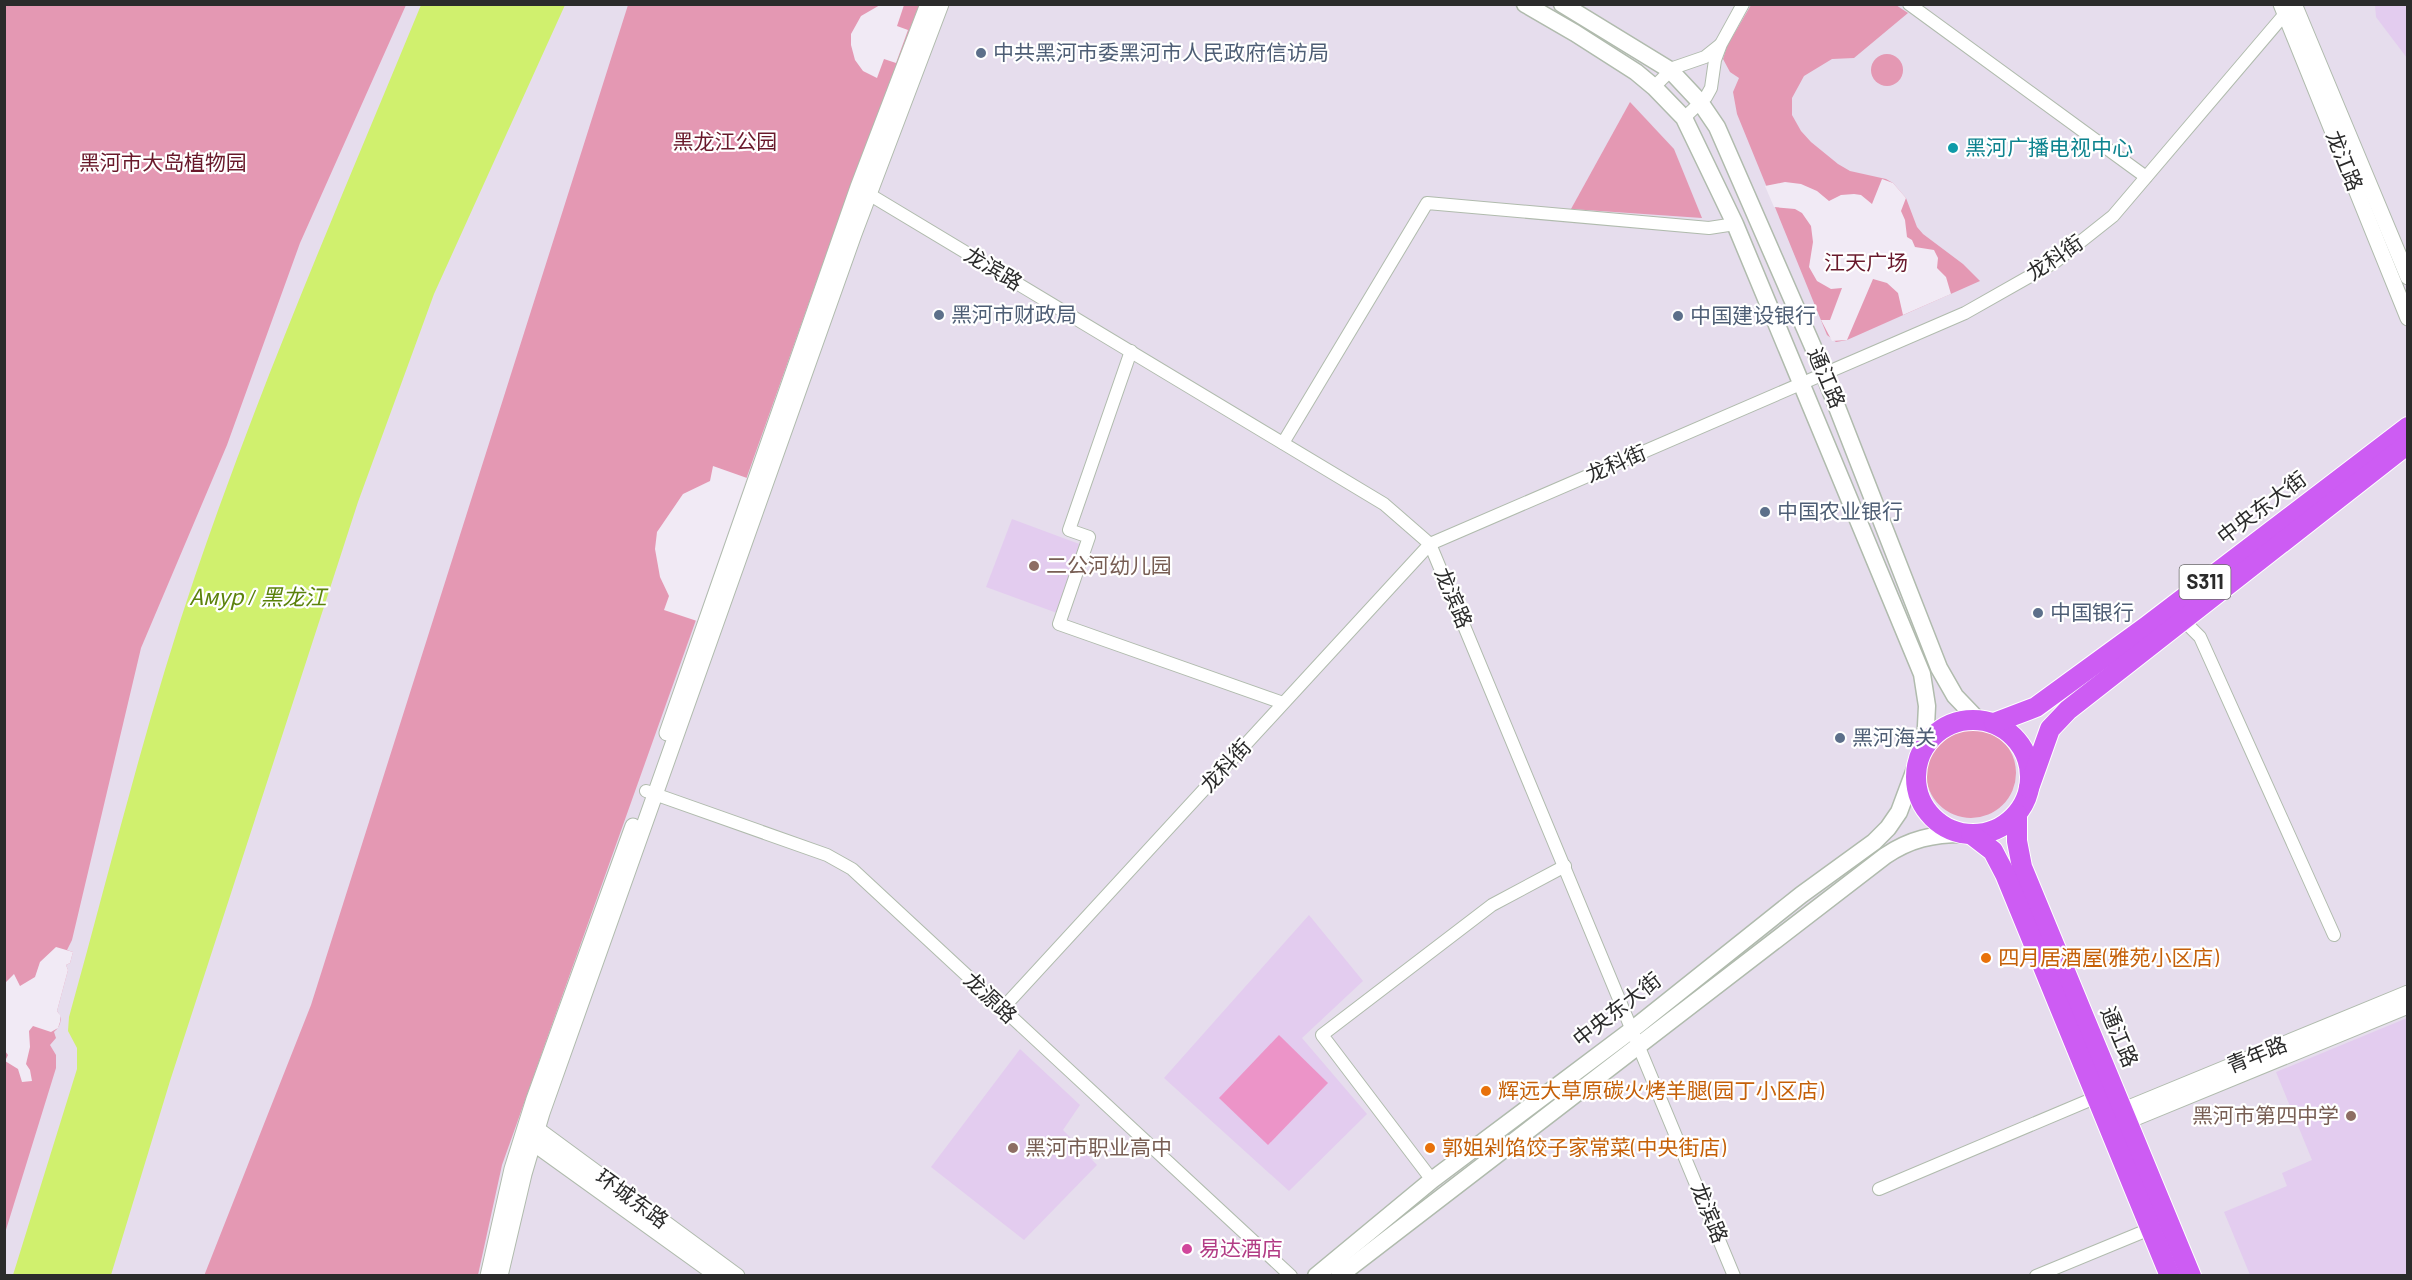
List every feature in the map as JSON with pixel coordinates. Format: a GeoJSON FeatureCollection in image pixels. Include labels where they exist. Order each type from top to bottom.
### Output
{"type":"FeatureCollection","features":[{"type":"Feature","properties":{"kind":"main road","name":"通江路"},"geometry":{"type":"LineString","coordinates":[[1525,4],[1575,33],[1654,87],[1684,118],[1735,224],[1922,674],[1927,706],[1922,753]]}},
{"type":"Feature","properties":{"kind":"main road","name":"通江路"},"geometry":{"type":"LineString","coordinates":[[1562,4],[1670,70],[1700,102],[1721,134],[1824,374],[1939,668],[1955,696],[1986,721]]}},
{"type":"Feature","properties":{"kind":"main road","name":"中央东大街"},"geometry":{"type":"LineString","coordinates":[[1986,721],[2036,707],[2147,626],[2408,427]]}},
{"type":"Feature","properties":{"kind":"main road"},"geometry":{"type":"LineString","coordinates":[[2030,789],[2030,772],[2023,750],[2008,731],[1986,721],[1962,720],[1948,725],[1935,734],[1922,753],[1916,779],[1918,794],[1925,808],[1942,825],[1967,834],[1996,830],[2017,814],[2025,802],[2030,789],[2050,729],[2068,710],[2408,444]]}},
{"type":"Feature","properties":{"kind":"main road","name":"中央东大街"},"geometry":{"type":"LineString","coordinates":[[1339,1275],[1636,1037],[1801,895],[1881,836],[1899,812],[1922,753]]}},
{"type":"Feature","properties":{"kind":"main road","name":"通江路"},"geometry":{"type":"LineString","coordinates":[[2017,814],[2017,841],[2022,867],[2116,1119],[2150,1229],[2170,1275]]}},
{"type":"Feature","properties":{"kind":"main road","name":"通江路"},"geometry":{"type":"LineString","coordinates":[[1967,834],[1993,851],[2005,873],[2097,1097],[2116,1119],[2191,1275]]}},
{"type":"Feature","properties":{"kind":"main road","name":"中央东大街"},"geometry":{"type":"LineString","coordinates":[[1316,1275],[1432,1180],[1636,1037],[1899,846],[1921,837],[1967,834]]}},
{"type":"Feature","properties":{"kind":"street"},"geometry":{"type":"LineString","coordinates":[[488,1275],[529,1134],[864,191],[928,4]]}},
{"type":"Feature","properties":{"kind":"street"},"geometry":{"type":"LineString","coordinates":[[864,191],[941,4]]}},
{"type":"Feature","properties":{"kind":"street"},"geometry":{"type":"LineString","coordinates":[[1684,118],[1711,88],[1715,60],[1721,44],[1743,4]]}},
{"type":"Feature","properties":{"kind":"street"},"geometry":{"type":"LineString","coordinates":[[1909,4],[2146,177]]}},
{"type":"Feature","properties":{"kind":"street","name":"龙科街"},"geometry":{"type":"LineString","coordinates":[[1002,1009],[1430,544],[1965,313],[2055,262],[2113,216],[2288,7]]}},
{"type":"Feature","properties":{"kind":"street","name":"龙江路"},"geometry":{"type":"LineString","coordinates":[[2288,7],[2408,277]]}},
{"type":"Feature","properties":{"kind":"street","name":"龙江路"},"geometry":{"type":"LineString","coordinates":[[2288,7],[2408,318]]}},
{"type":"Feature","properties":{"kind":"street"},"geometry":{"type":"LineString","coordinates":[[1654,87],[1670,70],[1706,57],[1721,44]]}},
{"type":"Feature","properties":{"kind":"street","name":"龙滨路"},"geometry":{"type":"LineString","coordinates":[[864,191],[1384,504],[1430,544],[1734,1275]]}},
{"type":"Feature","properties":{"kind":"street"},"geometry":{"type":"LineString","coordinates":[[1283,443],[1427,203],[1709,228],[1735,224]]}},
{"type":"Feature","properties":{"kind":"street"},"geometry":{"type":"LineString","coordinates":[[1131,351],[1068,530],[1089,537],[1059,624],[1283,703]]}},
{"type":"Feature","properties":{"kind":"street"},"geometry":{"type":"LineString","coordinates":[[2183,620],[2200,637],[2334,935]]}},
{"type":"Feature","properties":{"kind":"street","name":"龙源路"},"geometry":{"type":"LineString","coordinates":[[651,792],[826,855],[852,869],[1291,1275]]}},
{"type":"Feature","properties":{"kind":"street"},"geometry":{"type":"LineString","coordinates":[[1432,1180],[1322,1035],[1492,905],[1565,866]]}},
{"type":"Feature","properties":{"kind":"street","name":"青年路"},"geometry":{"type":"LineString","coordinates":[[2116,1119],[2408,993]]}},
{"type":"Feature","properties":{"kind":"street","name":"青年路"},"geometry":{"type":"LineString","coordinates":[[2116,1119],[2408,1006]]}},
{"type":"Feature","properties":{"kind":"street"},"geometry":{"type":"LineString","coordinates":[[1880,1189],[2097,1097]]}},
{"type":"Feature","properties":{"kind":"street"},"geometry":{"type":"LineString","coordinates":[[500,1275],[529,1134]]}},
{"type":"Feature","properties":{"kind":"street","name":"环城东路"},"geometry":{"type":"LineString","coordinates":[[529,1134],[718,1275]]}},
{"type":"Feature","properties":{"kind":"street","name":"环城东路"},"geometry":{"type":"LineString","coordinates":[[529,1134],[737,1275]]}},
{"type":"Feature","properties":{"kind":"street"},"geometry":{"type":"LineString","coordinates":[[2036,1275],[2150,1229]]}},
{"type":"Feature","properties":{"kind":"shaded area"},"geometry":{"type":"Polygon","coordinates":[[[880,5],[904,5],[897,26],[908,30],[896,63],[884,59],[877,78],[863,71],[855,60],[851,34],[861,16],[880,5]]]}},
{"type":"Feature","properties":{"kind":"shaded area"},"geometry":{"type":"Polygon","coordinates":[[[2375,5],[2407,5],[2407,58],[2376,17],[2375,5]]]}},
{"type":"Feature","properties":{"kind":"shaded area"},"geometry":{"type":"Polygon","coordinates":[[[1882,179],[1893,183],[1906,198],[1901,211],[1905,220],[1907,237],[1912,240],[1915,247],[1934,250],[1938,258],[1937,268],[1946,277],[1951,294],[1903,315],[1898,293],[1887,283],[1873,279],[1847,340],[1832,341],[1821,320],[1830,320],[1842,288],[1831,289],[1817,281],[1809,267],[1813,242],[1811,226],[1802,213],[1795,209],[1774,207],[1765,186],[1785,182],[1801,184],[1817,191],[1829,201],[1841,195],[1854,194],[1861,195],[1872,204],[1882,179]]]}},
{"type":"Feature","properties":{"kind":"shaded area"},"geometry":{"type":"Polygon","coordinates":[[[713,466],[747,478],[697,621],[664,610],[669,596],[660,577],[655,549],[657,532],[683,494],[710,481],[713,466]]]}},
{"type":"Feature","properties":{"kind":"shaded area","name":"二公河幼儿园"},"geometry":{"type":"Polygon","coordinates":[[[1012,519],[1082,545],[1057,613],[986,587],[1012,519]]]}},
{"type":"Feature","properties":{"kind":"shaded area"},"geometry":{"type":"Polygon","coordinates":[[[1309,915],[1363,981],[1302,1038],[1367,1114],[1289,1191],[1164,1078],[1309,915]]]}},
{"type":"Feature","properties":{"kind":"shaded area"},"geometry":{"type":"Polygon","coordinates":[[[56,947],[73,952],[70,963],[66,965],[68,970],[57,1011],[60,1015],[60,1022],[58,1028],[51,1032],[33,1026],[29,1031],[30,1047],[26,1064],[32,1081],[22,1082],[18,1069],[5,1061],[8,1055],[5,1051],[5,983],[14,974],[20,986],[35,977],[40,962],[56,947]]]}},
{"type":"Feature","properties":{"kind":"shaded area","name":"黑河市第四中学"},"geometry":{"type":"Polygon","coordinates":[[[2407,1018],[2407,1275],[2250,1275],[2224,1212],[2287,1186],[2282,1173],[2312,1160],[2276,1072],[2407,1018]]]}},
{"type":"Feature","properties":{"kind":"shaded area"},"geometry":{"type":"Polygon","coordinates":[[[1279,1035],[1328,1083],[1268,1145],[1219,1098],[1279,1035]]]}},
{"type":"Feature","properties":{"kind":"shaded area","name":"黑河市职业高中"},"geometry":{"type":"Polygon","coordinates":[[[1020,1049],[1080,1105],[1063,1130],[1097,1165],[1024,1240],[931,1167],[1020,1049]]]}},
{"type":"Feature","properties":{"kind":"green space","name":"黑河市大岛植物园"},"geometry":{"type":"Polygon","coordinates":[[[5,5],[406,5],[300,243],[227,445],[141,648],[72,940],[67,950],[73,952],[70,963],[66,965],[68,970],[57,1011],[60,1022],[54,1032],[56,1038],[50,1045],[56,1055],[56,1068],[5,1233],[5,5]]]}},
{"type":"Feature","properties":{"kind":"green space","name":"黑龙江公园"},"geometry":{"type":"Polygon","coordinates":[[[628,5],[919,5],[849,190],[502,1165],[478,1275],[204,1276],[311,1005],[628,5]]]}},
{"type":"Feature","properties":{"kind":"green space","name":"江天广场"},"geometry":{"type":"Polygon","coordinates":[[[1751,5],[1896,5],[1908,13],[1854,58],[1832,59],[1804,76],[1792,98],[1792,115],[1801,131],[1811,142],[1838,164],[1850,171],[1886,179],[1893,183],[1906,198],[1917,227],[1923,234],[1963,264],[1980,281],[1847,340],[1836,342],[1827,335],[1737,114],[1733,92],[1739,78],[1730,72],[1723,59],[1727,46],[1751,5]]]}},
{"type":"Feature","properties":{"kind":"green space"},"geometry":{"type":"Polygon","coordinates":[[[1887,54],[1898,59],[1903,70],[1898,81],[1887,86],[1876,81],[1871,70],[1876,59],[1887,54]]]}},
{"type":"Feature","properties":{"kind":"green space"},"geometry":{"type":"Polygon","coordinates":[[[1630,102],[1674,149],[1702,218],[1571,209],[1630,102]]]}},
{"type":"Feature","properties":{"kind":"green space"},"geometry":{"type":"Polygon","coordinates":[[[1971,728],[1988,732],[2003,741],[2012,756],[2016,773],[2012,790],[2003,805],[1988,814],[1971,818],[1954,814],[1939,805],[1930,790],[1926,773],[1930,756],[1939,741],[1954,732],[1971,728]]]}},
{"type":"Feature","properties":{"kind":"water","name":"Амур / 黑龙江"},"geometry":{"type":"Polygon","coordinates":[[[421,5],[565,5],[434,294],[358,502],[170,1081],[111,1275],[13,1275],[77,1069],[77,1048],[68,1031],[69,1017],[144,740],[177,630],[220,504],[275,360],[421,5]]]}},
{"type":"Feature","properties":{"kind":"place","name":"中共黑河市委黑河市人民政府信访局"},"geometry":{"type":"Point","coordinates":[981,53]}},
{"type":"Feature","properties":{"kind":"place","name":"黑河广播电视中心"},"geometry":{"type":"Point","coordinates":[1953,148]}},
{"type":"Feature","properties":{"kind":"place","name":"黑河市财政局"},"geometry":{"type":"Point","coordinates":[939,315]}},
{"type":"Feature","properties":{"kind":"place","name":"中国建设银行"},"geometry":{"type":"Point","coordinates":[1678,316]}},
{"type":"Feature","properties":{"kind":"place","name":"中国农业银行"},"geometry":{"type":"Point","coordinates":[1765,512]}},
{"type":"Feature","properties":{"kind":"place","name":"二公河幼儿园"},"geometry":{"type":"Point","coordinates":[1034,566]}},
{"type":"Feature","properties":{"kind":"place","name":"中国银行"},"geometry":{"type":"Point","coordinates":[2038,613]}},
{"type":"Feature","properties":{"kind":"place","name":"黑河海关"},"geometry":{"type":"Point","coordinates":[1840,738]}},
{"type":"Feature","properties":{"kind":"place","name":"四月居酒屋(雅苑小区店)"},"geometry":{"type":"Point","coordinates":[1986,958]}},
{"type":"Feature","properties":{"kind":"place","name":"辉远大草原碳火烤羊腿(园丁小区店)"},"geometry":{"type":"Point","coordinates":[1486,1091]}},
{"type":"Feature","properties":{"kind":"place","name":"黑河市第四中学"},"geometry":{"type":"Point","coordinates":[2351,1116]}},
{"type":"Feature","properties":{"kind":"place","name":"黑河市职业高中"},"geometry":{"type":"Point","coordinates":[1013,1148]}},
{"type":"Feature","properties":{"kind":"place","name":"郭姐剁馅饺子家常菜(中央街店)"},"geometry":{"type":"Point","coordinates":[1430,1148]}},
{"type":"Feature","properties":{"kind":"place","name":"易达酒店"},"geometry":{"type":"Point","coordinates":[1187,1249]}}]}
